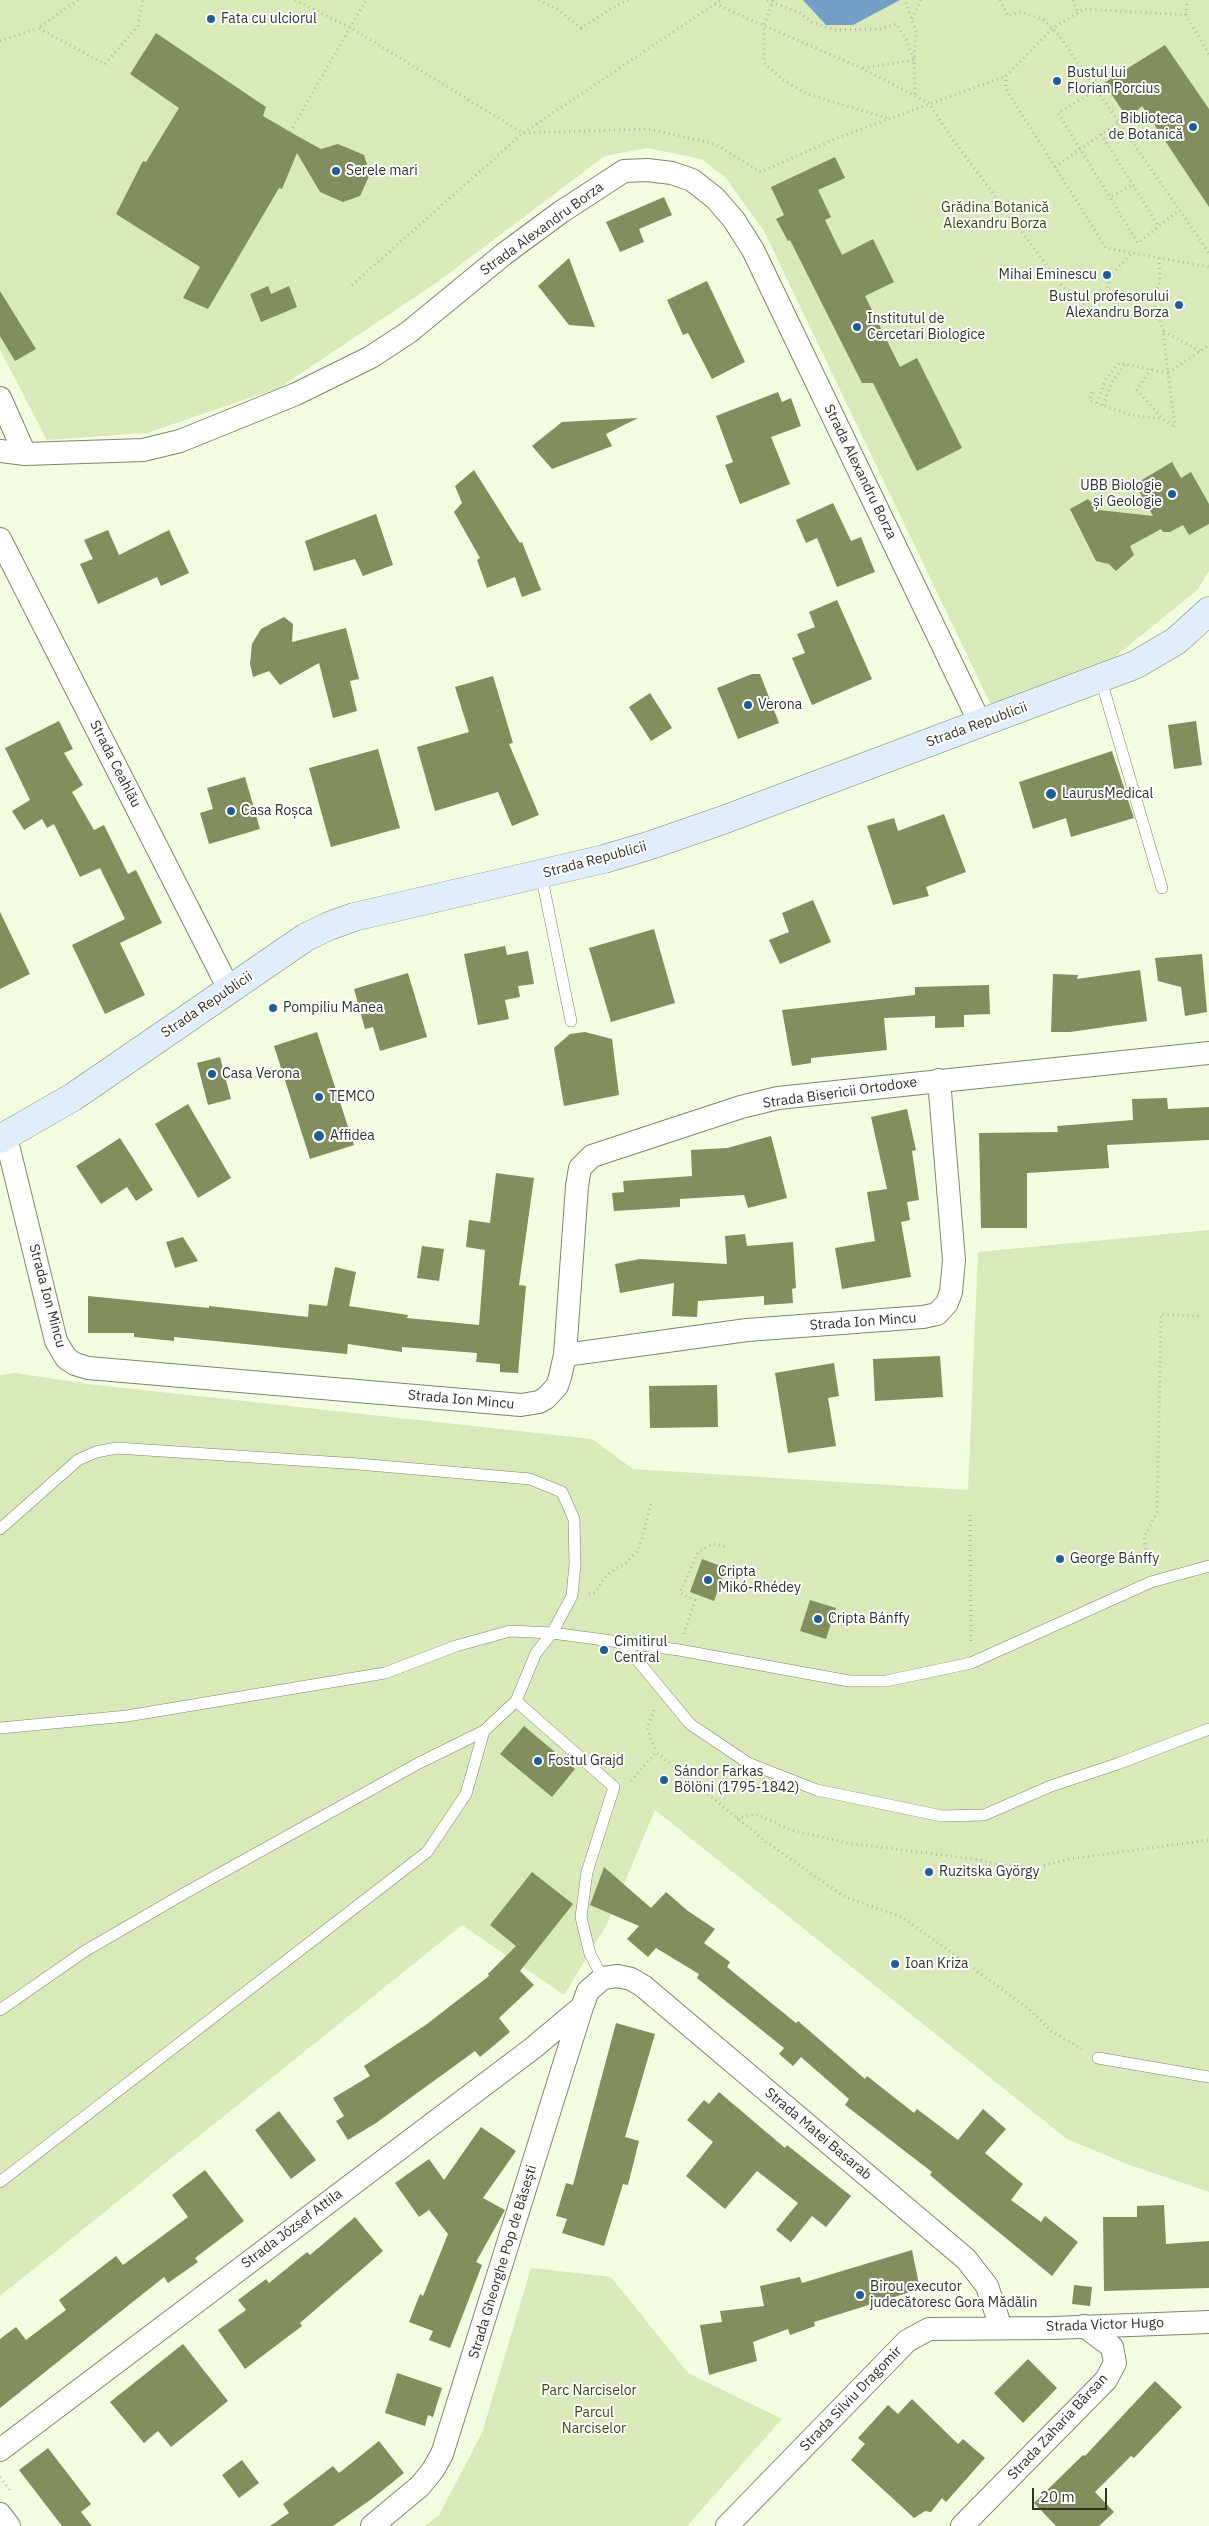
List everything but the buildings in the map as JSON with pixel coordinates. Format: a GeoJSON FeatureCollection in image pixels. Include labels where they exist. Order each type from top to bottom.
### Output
{"type":"FeatureCollection","features":[{"type":"Feature","properties":{"kind":"street","name":"Strada Alexandru Borza"},"geometry":{"type":"LineString","coordinates":[[25,454],[143,450],[180,441],[296,394],[371,357],[410,332],[532,233],[624,171],[647,170],[672,173],[692,180],[715,198],[734,220],[753,250],[980,723]]}},
{"type":"Feature","properties":{"kind":"street"},"geometry":{"type":"LineString","coordinates":[[0,398],[25,454]]}},
{"type":"Feature","properties":{"kind":"street"},"geometry":{"type":"LineString","coordinates":[[0,451],[25,454]]}},
{"type":"Feature","properties":{"kind":"street","name":"Strada Ceahlău"},"geometry":{"type":"LineString","coordinates":[[0,539],[229,990]]}},
{"type":"Feature","properties":{"kind":"street","name":"Strada Republicii"},"geometry":{"type":"LineString","coordinates":[[3,1138],[73,1097],[306,937],[329,926],[354,917],[541,874],[648,846],[1101,680],[1155,655],[1176,641],[1209,610]]}},
{"type":"Feature","properties":{"kind":"street","name":"Strada Bisericii Ortodoxe"},"geometry":{"type":"LineString","coordinates":[[565,1354],[577,1186],[580,1168],[587,1159],[619,1146],[741,1107],[778,1098],[1209,1053]]}},
{"type":"Feature","properties":{"kind":"street","name":"Strada Ion Mincu"},"geometry":{"type":"LineString","coordinates":[[3,1138],[56,1341],[66,1358],[75,1364],[88,1368],[521,1405],[539,1402],[552,1393],[557,1386],[565,1354],[747,1330],[924,1317],[937,1314],[947,1304],[953,1279],[954,1240],[939,1080]]}},
{"type":"Feature","properties":{"kind":"street","name":"Strada Matei Basarab"},"geometry":{"type":"LineString","coordinates":[[603,1978],[618,1976],[631,1979],[643,1986],[966,2259],[987,2286],[1001,2328]]}},
{"type":"Feature","properties":{"kind":"street","name":"Strada Gheorghe Pop de Băsești"},"geometry":{"type":"LineString","coordinates":[[372,2526],[426,2478],[442,2454],[449,2437],[582,2007],[588,1991],[603,1978]]}},
{"type":"Feature","properties":{"kind":"street","name":"Strada József Attila"},"geometry":{"type":"LineString","coordinates":[[0,2450],[525,2054],[582,2007]]}},
{"type":"Feature","properties":{"kind":"street","name":"Strada Victor Hugo"},"geometry":{"type":"LineString","coordinates":[[1001,2328],[1209,2322]]}},
{"type":"Feature","properties":{"kind":"street","name":"Strada Zaharia Bârsan"},"geometry":{"type":"LineString","coordinates":[[962,2526],[1106,2380],[1115,2363],[1112,2347],[1084,2326]]}},
{"type":"Feature","properties":{"kind":"street","name":"Strada Silviu Dragomir"},"geometry":{"type":"LineString","coordinates":[[727,2526],[906,2341],[929,2328],[1001,2328]]}},
{"type":"Feature","properties":{"kind":"street"},"geometry":{"type":"LineString","coordinates":[[0,2514],[9,2526]]}},
{"type":"Feature","properties":{"kind":"lane"},"geometry":{"type":"LineString","coordinates":[[1101,680],[1162,888]]}},
{"type":"Feature","properties":{"kind":"lane"},"geometry":{"type":"LineString","coordinates":[[541,874],[571,1021]]}},
{"type":"Feature","properties":{"kind":"lane"},"geometry":{"type":"LineString","coordinates":[[0,1529],[78,1460],[96,1452],[117,1448],[358,1464],[530,1479],[562,1492],[574,1519],[576,1564],[572,1596],[552,1633],[536,1653],[516,1700],[484,1731],[419,1762],[169,1902],[85,1951],[0,2010]]}},
{"type":"Feature","properties":{"kind":"lane"},"geometry":{"type":"LineString","coordinates":[[0,1728],[127,1716],[385,1673],[456,1646],[510,1631],[552,1633],[679,1650],[849,1681],[886,1681],[971,1663],[1151,1582],[1209,1566]]}},
{"type":"Feature","properties":{"kind":"lane"},"geometry":{"type":"LineString","coordinates":[[624,1644],[690,1724],[748,1763],[817,1790],[942,1816],[984,1815],[1051,1786],[1117,1764],[1209,1729]]}},
{"type":"Feature","properties":{"kind":"lane"},"geometry":{"type":"LineString","coordinates":[[516,1700],[614,1787],[587,1872],[581,1917],[590,1954],[603,1978]]}},
{"type":"Feature","properties":{"kind":"lane"},"geometry":{"type":"LineString","coordinates":[[0,2182],[427,1852],[466,1794],[484,1731]]}},
{"type":"Feature","properties":{"kind":"lane"},"geometry":{"type":"LineString","coordinates":[[1098,2058],[1209,2077]]}},
{"type":"Feature","properties":{"kind":"path"},"geometry":{"type":"LineString","coordinates":[[0,41],[38,28],[78,0]]}},
{"type":"Feature","properties":{"kind":"path"},"geometry":{"type":"LineString","coordinates":[[38,28],[105,64],[138,26],[143,0]]}},
{"type":"Feature","properties":{"kind":"path"},"geometry":{"type":"LineString","coordinates":[[295,0],[351,28],[523,134],[721,0]]}},
{"type":"Feature","properties":{"kind":"path"},"geometry":{"type":"LineString","coordinates":[[290,132],[366,0]]}},
{"type":"Feature","properties":{"kind":"path"},"geometry":{"type":"LineString","coordinates":[[540,0],[581,28],[617,5],[629,0]]}},
{"type":"Feature","properties":{"kind":"path"},"geometry":{"type":"LineString","coordinates":[[767,0],[835,30],[880,29],[896,24],[905,37],[914,60]]}},
{"type":"Feature","properties":{"kind":"path"},"geometry":{"type":"LineString","coordinates":[[912,19],[921,0]]}},
{"type":"Feature","properties":{"kind":"path"},"geometry":{"type":"LineString","coordinates":[[1000,0],[1008,16],[1022,12],[1044,20],[1053,28],[1209,254]]}},
{"type":"Feature","properties":{"kind":"path"},"geometry":{"type":"LineString","coordinates":[[1073,0],[1078,13]]}},
{"type":"Feature","properties":{"kind":"path"},"geometry":{"type":"LineString","coordinates":[[1187,0],[1186,15],[1209,54]]}},
{"type":"Feature","properties":{"kind":"path"},"geometry":{"type":"LineString","coordinates":[[905,1],[916,31],[914,60],[915,95]]}},
{"type":"Feature","properties":{"kind":"path"},"geometry":{"type":"LineString","coordinates":[[772,2],[764,25],[764,63],[782,79],[807,94],[888,118]]}},
{"type":"Feature","properties":{"kind":"path"},"geometry":{"type":"LineString","coordinates":[[715,4],[862,68],[929,103],[948,133],[1062,286],[1085,304],[1105,294],[1112,274],[1131,254]]}},
{"type":"Feature","properties":{"kind":"path"},"geometry":{"type":"LineString","coordinates":[[1186,15],[1084,8],[1053,28],[1006,76],[1006,89],[1106,248],[1209,267]]}},
{"type":"Feature","properties":{"kind":"path"},"geometry":{"type":"LineString","coordinates":[[862,68],[914,60]]}},
{"type":"Feature","properties":{"kind":"path"},"geometry":{"type":"LineString","coordinates":[[1096,90],[1058,113],[1112,196],[1138,242],[1160,227],[1179,210]]}},
{"type":"Feature","properties":{"kind":"path"},"geometry":{"type":"LineString","coordinates":[[1055,167],[1118,122]]}},
{"type":"Feature","properties":{"kind":"path"},"geometry":{"type":"LineString","coordinates":[[1101,134],[1160,227]]}},
{"type":"Feature","properties":{"kind":"path"},"geometry":{"type":"LineString","coordinates":[[1112,196],[1132,185]]}},
{"type":"Feature","properties":{"kind":"path"},"geometry":{"type":"LineString","coordinates":[[1151,369],[1137,390],[1163,420],[1175,427],[1163,330],[1154,300],[1160,280],[1159,258]]}},
{"type":"Feature","properties":{"kind":"path"},"geometry":{"type":"LineString","coordinates":[[1163,330],[1200,351]]}},
{"type":"Feature","properties":{"kind":"path"},"geometry":{"type":"LineString","coordinates":[[1097,403],[1110,373],[1119,363],[1168,373],[1209,345]]}},
{"type":"Feature","properties":{"kind":"path"},"geometry":{"type":"LineString","coordinates":[[1103,405],[1112,382],[1125,365]]}},
{"type":"Feature","properties":{"kind":"path"},"geometry":{"type":"LineString","coordinates":[[1092,392],[1090,400],[1097,403],[1131,414],[1163,420]]}},
{"type":"Feature","properties":{"kind":"path"},"geometry":{"type":"LineString","coordinates":[[1151,1582],[1144,1538],[1157,1512],[1161,1314],[1200,1316]]}},
{"type":"Feature","properties":{"kind":"path"},"geometry":{"type":"LineString","coordinates":[[572,1596],[595,1593],[605,1577],[625,1564],[639,1549],[651,1504]]}},
{"type":"Feature","properties":{"kind":"path"},"geometry":{"type":"LineString","coordinates":[[970,1515],[971,1663]]}},
{"type":"Feature","properties":{"kind":"path"},"geometry":{"type":"LineString","coordinates":[[679,1650],[695,1600],[680,1594],[698,1552],[713,1544],[728,1548]]}},
{"type":"Feature","properties":{"kind":"path"},"geometry":{"type":"LineString","coordinates":[[662,1692],[647,1728],[656,1752],[768,1844],[845,1897],[902,1917],[1028,2008],[1051,2030],[1098,2058]]}},
{"type":"Feature","properties":{"kind":"path"},"geometry":{"type":"LineString","coordinates":[[614,1787],[632,1781],[656,1752]]}},
{"type":"Feature","properties":{"kind":"path"},"geometry":{"type":"LineString","coordinates":[[736,1818],[756,1814],[791,1830],[847,1843],[974,1859],[1028,1870],[1069,1859],[1209,1840]]}},
{"type":"Feature","properties":{"kind":"green space","name":"Grădina Botanică Alexandru Borza"},"geometry":{"type":"Polygon","coordinates":[[[0,0],[1209,0],[1209,571],[1198,589],[1104,666],[991,705],[764,231],[725,177],[701,159],[648,148],[605,156],[436,283],[279,388],[147,433],[47,440],[0,350],[0,0]]]}},
{"type":"Feature","properties":{"kind":"green space","name":"Cimitirul Central"},"geometry":{"type":"Polygon","coordinates":[[[1209,1230],[1209,2192],[1127,2164],[1067,2139],[655,1810],[607,1924],[564,1995],[462,1925],[0,2296],[0,1375],[15,1373],[88,1384],[592,1439],[633,1469],[968,1490],[978,1252],[1209,1230]]]}},
{"type":"Feature","properties":{"kind":"green space","name":"Parcul Narciselor"},"geometry":{"type":"Polygon","coordinates":[[[531,2268],[611,2277],[688,2373],[782,2419],[687,2526],[425,2526],[439,2515],[482,2433],[531,2268]]]}},
{"type":"Feature","properties":{"kind":"water"},"geometry":{"type":"Polygon","coordinates":[[[803,0],[900,0],[853,25],[826,25],[803,0]]]}},
{"type":"Feature","properties":{"kind":"place","name":"Fata cu ulciorul"},"geometry":{"type":"Point","coordinates":[211,19]}},
{"type":"Feature","properties":{"kind":"place","name":"Bustul lui Florian Porcius"},"geometry":{"type":"Point","coordinates":[1057,81]}},
{"type":"Feature","properties":{"kind":"place","name":"Biblioteca de Botanică"},"geometry":{"type":"Point","coordinates":[1193,127]}},
{"type":"Feature","properties":{"kind":"place","name":"Serele mari"},"geometry":{"type":"Point","coordinates":[336,171]}},
{"type":"Feature","properties":{"kind":"place","name":"Mihai Eminescu"},"geometry":{"type":"Point","coordinates":[1107,275]}},
{"type":"Feature","properties":{"kind":"place","name":"Bustul profesorului Alexandru Borza"},"geometry":{"type":"Point","coordinates":[1179,305]}},
{"type":"Feature","properties":{"kind":"place","name":"Institutul de Cercetari Biologice"},"geometry":{"type":"Point","coordinates":[857,327]}},
{"type":"Feature","properties":{"kind":"place","name":"UBB Biologie și Geologie"},"geometry":{"type":"Point","coordinates":[1172,494]}},
{"type":"Feature","properties":{"kind":"place","name":"Verona"},"geometry":{"type":"Point","coordinates":[748,705]}},
{"type":"Feature","properties":{"kind":"place","name":"LaurusMedical"},"geometry":{"type":"Point","coordinates":[1051,794]}},
{"type":"Feature","properties":{"kind":"place","name":"Casa Roșca"},"geometry":{"type":"Point","coordinates":[231,811]}},
{"type":"Feature","properties":{"kind":"place","name":"Pompiliu Manea"},"geometry":{"type":"Point","coordinates":[273,1008]}},
{"type":"Feature","properties":{"kind":"place","name":"Casa Verona"},"geometry":{"type":"Point","coordinates":[212,1074]}},
{"type":"Feature","properties":{"kind":"place","name":"TEMCO"},"geometry":{"type":"Point","coordinates":[319,1097]}},
{"type":"Feature","properties":{"kind":"place","name":"Affidea"},"geometry":{"type":"Point","coordinates":[319,1136]}},
{"type":"Feature","properties":{"kind":"place","name":"George Bánffy"},"geometry":{"type":"Point","coordinates":[1060,1559]}},
{"type":"Feature","properties":{"kind":"place","name":"Cripta Mikó-Rhédey"},"geometry":{"type":"Point","coordinates":[708,1580]}},
{"type":"Feature","properties":{"kind":"place","name":"Cripta Bánffy"},"geometry":{"type":"Point","coordinates":[818,1619]}},
{"type":"Feature","properties":{"kind":"place","name":"Cimitirul Central"},"geometry":{"type":"Point","coordinates":[604,1650]}},
{"type":"Feature","properties":{"kind":"place","name":"Fostul Grajd"},"geometry":{"type":"Point","coordinates":[538,1761]}},
{"type":"Feature","properties":{"kind":"place","name":"Sándor Farkas Bölöni (1795-1842)"},"geometry":{"type":"Point","coordinates":[664,1780]}},
{"type":"Feature","properties":{"kind":"place","name":"Ruzitska György"},"geometry":{"type":"Point","coordinates":[929,1872]}},
{"type":"Feature","properties":{"kind":"place","name":"Ioan Kriza"},"geometry":{"type":"Point","coordinates":[895,1964]}},
{"type":"Feature","properties":{"kind":"place","name":"Birou executor judecătoresc Gora Mădălin"},"geometry":{"type":"Point","coordinates":[860,2295]}},
{"type":"Feature","properties":{"kind":"park label","name":"Parc Narciselor"},"geometry":{"type":"Point","coordinates":[589,2391]}}]}
